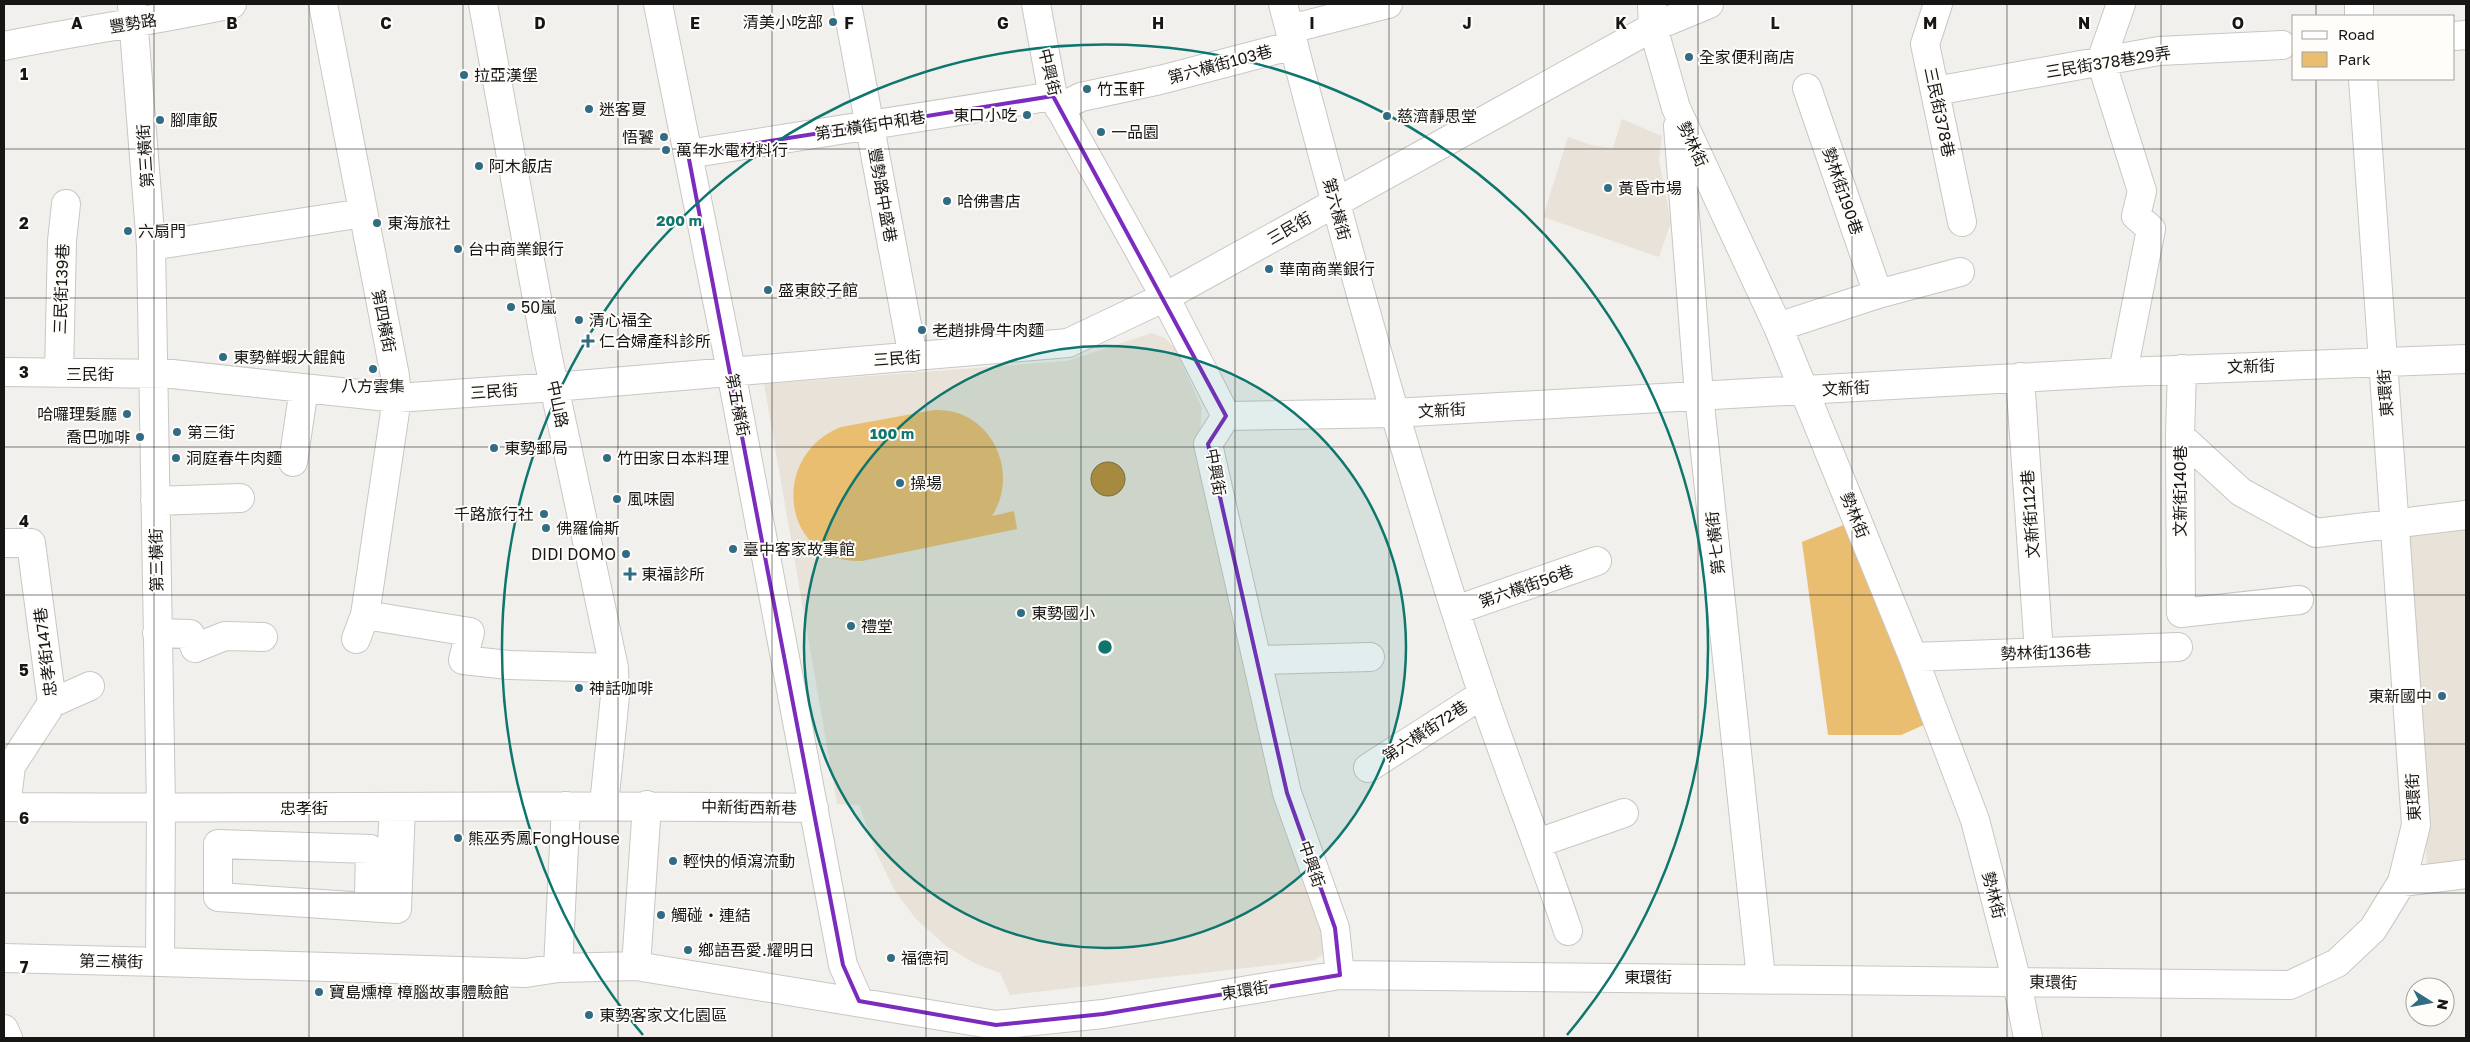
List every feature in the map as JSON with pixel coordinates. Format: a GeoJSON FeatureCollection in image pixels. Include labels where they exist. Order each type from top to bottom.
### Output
{"type":"FeatureCollection","features":[{"type":"Feature","properties":{"kind":"street","name":"豐勢路"},"geometry":{"type":"LineString","coordinates":[[4,46],[84,31],[134,14],[232,4]]}},
{"type":"Feature","properties":{"kind":"street","name":"第四橫街"},"geometry":{"type":"LineString","coordinates":[[322,4],[395,376],[397,398],[361,627],[470,632],[464,660],[509,665],[614,668]]}},
{"type":"Feature","properties":{"kind":"street","name":"中山路"},"geometry":{"type":"LineString","coordinates":[[483,4],[554,387],[614,668],[615,696],[604,805]]}},
{"type":"Feature","properties":{"kind":"street","name":"第五橫街"},"geometry":{"type":"LineString","coordinates":[[658,4],[731,370],[814,808]]}},
{"type":"Feature","properties":{"kind":"street","name":"豐勢路中盛巷"},"geometry":{"type":"LineString","coordinates":[[847,4],[913,357]]}},
{"type":"Feature","properties":{"kind":"street","name":"中興街"},"geometry":{"type":"LineString","coordinates":[[1036,4],[1056,102],[1165,297],[1226,416],[1208,444],[1287,792],[1335,928],[1340,975]]}},
{"type":"Feature","properties":{"kind":"street","name":"第六橫街103巷"},"geometry":{"type":"LineString","coordinates":[[1056,102],[1160,80],[1289,26],[1388,4]]}},
{"type":"Feature","properties":{"kind":"street","name":"三民街"},"geometry":{"type":"LineString","coordinates":[[4,372],[172,374],[397,398],[554,387],[731,370],[913,357],[1068,343],[1165,297],[1335,202],[1653,15],[1709,4]]}},
{"type":"Feature","properties":{"kind":"street","name":"三民街378巷"},"geometry":{"type":"LineString","coordinates":[[1938,4],[1925,44],[1962,222]]}},
{"type":"Feature","properties":{"kind":"street"},"geometry":{"type":"LineString","coordinates":[[2121,4],[2101,62],[2142,191],[2136,216],[2151,229],[2123,372]]}},
{"type":"Feature","properties":{"kind":"street","name":"第三橫街"},"geometry":{"type":"LineString","coordinates":[[4,958],[160,962],[160,808],[151,246],[134,14]]}},
{"type":"Feature","properties":{"kind":"street","name":"勢林街"},"geometry":{"type":"LineString","coordinates":[[1653,15],[1676,108],[1778,327],[1914,657],[1975,820],[2017,982],[2028,1038]]}},
{"type":"Feature","properties":{"kind":"street","name":"第六橫街"},"geometry":{"type":"LineString","coordinates":[[1289,26],[1335,202],[1394,413],[1482,694],[1538,843],[1568,931]]}},
{"type":"Feature","properties":{"kind":"street","name":"三民街378巷29弄"},"geometry":{"type":"LineString","coordinates":[[1935,91],[2159,51],[2282,44]]}},
{"type":"Feature","properties":{"kind":"street","name":"東環街"},"geometry":{"type":"LineString","coordinates":[[160,962],[526,973],[558,968],[636,966],[996,1025],[1103,1014],[1340,975],[2290,985],[2337,963],[2373,930],[2402,882],[2416,826],[2364,80]]}},
{"type":"Feature","properties":{"kind":"street","name":"勢林街190巷"},"geometry":{"type":"LineString","coordinates":[[1807,88],[1878,294]]}},
{"type":"Feature","properties":{"kind":"street","name":"第五橫街中和巷"},"geometry":{"type":"LineString","coordinates":[[688,154],[870,125],[1056,102]]}},
{"type":"Feature","properties":{"kind":"street","name":"第七橫街"},"geometry":{"type":"LineString","coordinates":[[1676,108],[1699,395],[1761,978]]}},
{"type":"Feature","properties":{"kind":"street","name":"三民街139巷"},"geometry":{"type":"LineString","coordinates":[[59,373],[62,241],[66,204]]}},
{"type":"Feature","properties":{"kind":"street"},"geometry":{"type":"LineString","coordinates":[[151,246],[363,213]]}},
{"type":"Feature","properties":{"kind":"street"},"geometry":{"type":"LineString","coordinates":[[1778,327],[1878,294],[1960,272]]}},
{"type":"Feature","properties":{"kind":"street","name":"文新街"},"geometry":{"type":"LineString","coordinates":[[1226,416],[1394,413],[2020,377],[2466,358]]}},
{"type":"Feature","properties":{"kind":"street","name":"文新街140巷"},"geometry":{"type":"LineString","coordinates":[[2182,369],[2180,436],[2181,613],[2299,600]]}},
{"type":"Feature","properties":{"kind":"street","name":"文新街112巷"},"geometry":{"type":"LineString","coordinates":[[2020,377],[2039,652]]}},
{"type":"Feature","properties":{"kind":"street"},"geometry":{"type":"LineString","coordinates":[[293,462],[304,388]]}},
{"type":"Feature","properties":{"kind":"street"},"geometry":{"type":"LineString","coordinates":[[2180,436],[2240,492],[2316,533],[2466,515]]}},
{"type":"Feature","properties":{"kind":"street"},"geometry":{"type":"LineString","coordinates":[[155,501],[240,498]]}},
{"type":"Feature","properties":{"kind":"street","name":"忠孝街147巷"},"geometry":{"type":"LineString","coordinates":[[4,543],[31,543],[52,704],[11,766],[5,807]]}},
{"type":"Feature","properties":{"kind":"street","name":"第六橫街56巷"},"geometry":{"type":"LineString","coordinates":[[1456,610],[1597,561]]}},
{"type":"Feature","properties":{"kind":"street"},"geometry":{"type":"LineString","coordinates":[[157,633],[190,634],[195,648],[225,636],[263,637]]}},
{"type":"Feature","properties":{"kind":"street","name":"勢林街136巷"},"geometry":{"type":"LineString","coordinates":[[1914,657],[2178,647]]}},
{"type":"Feature","properties":{"kind":"street"},"geometry":{"type":"LineString","coordinates":[[1257,660],[1370,657]]}},
{"type":"Feature","properties":{"kind":"street"},"geometry":{"type":"LineString","coordinates":[[52,704],[90,686]]}},
{"type":"Feature","properties":{"kind":"street","name":"第六橫街72巷"},"geometry":{"type":"LineString","coordinates":[[1368,768],[1482,694]]}},
{"type":"Feature","properties":{"kind":"street","name":"中新街西新巷"},"geometry":{"type":"LineString","coordinates":[[604,805],[814,808],[843,965],[859,1002]]}},
{"type":"Feature","properties":{"kind":"street","name":"忠孝街"},"geometry":{"type":"LineString","coordinates":[[5,807],[398,808],[604,805]]}},
{"type":"Feature","properties":{"kind":"street"},"geometry":{"type":"LineString","coordinates":[[636,966],[647,805]]}},
{"type":"Feature","properties":{"kind":"street"},"geometry":{"type":"LineString","coordinates":[[558,968],[566,806]]}},
{"type":"Feature","properties":{"kind":"street"},"geometry":{"type":"LineString","coordinates":[[398,808],[397,910],[218,896],[218,844],[370,849],[368,896],[389,898],[398,808]]}},
{"type":"Feature","properties":{"kind":"street"},"geometry":{"type":"LineString","coordinates":[[1538,843],[1624,812]]}},
{"type":"Feature","properties":{"kind":"street"},"geometry":{"type":"LineString","coordinates":[[2402,882],[2466,874]]}},
{"type":"Feature","properties":{"kind":"street"},"geometry":{"type":"LineString","coordinates":[[4,1029],[8,1038]]}},
{"type":"Feature","properties":{"kind":"highlighted area"},"geometry":{"type":"Polygon","coordinates":[[[1053,96],[1226,416],[1208,444],[1287,793],[1335,928],[1340,975],[1103,1014],[996,1025],[859,1001],[843,965],[688,154],[1053,96]]]}},
{"type":"Feature","properties":{"kind":"shaded area","name":"黃昏市場"},"geometry":{"type":"Polygon","coordinates":[[[1622,119],[1662,136],[1659,160],[1671,222],[1659,257],[1543,217],[1568,137],[1591,145],[1613,148],[1622,119]]]}},
{"type":"Feature","properties":{"kind":"shaded area","name":"東勢國小"},"geometry":{"type":"Polygon","coordinates":[[[1152,333],[1165,338],[1175,348],[1202,408],[1199,443],[1328,950],[1315,960],[1010,995],[1000,973],[976,964],[946,946],[915,918],[894,889],[876,852],[859,805],[837,804],[764,384],[1067,361],[1152,333]]]}},
{"type":"Feature","properties":{"kind":"shaded area"},"geometry":{"type":"Polygon","coordinates":[[[1108,462],[1120,467],[1125,479],[1120,491],[1108,496],[1096,491],[1091,479],[1096,467],[1108,462]]]}},
{"type":"Feature","properties":{"kind":"shaded area","name":"東新國中"},"geometry":{"type":"Polygon","coordinates":[[[2466,521],[2466,865],[2427,869],[2409,526],[2466,521]]]}},
{"type":"Feature","properties":{"kind":"green space"},"geometry":{"type":"Polygon","coordinates":[[[934,410],[954,412],[971,419],[985,430],[995,445],[1001,462],[1003,480],[1000,498],[992,516],[1014,511],[1017,529],[862,561],[835,557],[815,545],[801,528],[794,506],[794,483],[802,461],[818,441],[841,427],[934,410]]]}},
{"type":"Feature","properties":{"kind":"green space"},"geometry":{"type":"Polygon","coordinates":[[[1846,524],[1926,724],[1901,735],[1828,735],[1802,542],[1846,524]]]}},
{"type":"Feature","properties":{"kind":"place","name":"清美小吃部"},"geometry":{"type":"Point","coordinates":[833,22]}},
{"type":"Feature","properties":{"kind":"place","name":"全家便利商店"},"geometry":{"type":"Point","coordinates":[1689,57]}},
{"type":"Feature","properties":{"kind":"place","name":"拉亞漢堡"},"geometry":{"type":"Point","coordinates":[464,75]}},
{"type":"Feature","properties":{"kind":"place","name":"竹玉軒"},"geometry":{"type":"Point","coordinates":[1087,89]}},
{"type":"Feature","properties":{"kind":"place","name":"迷客夏"},"geometry":{"type":"Point","coordinates":[589,109]}},
{"type":"Feature","properties":{"kind":"place","name":"東口小吃"},"geometry":{"type":"Point","coordinates":[1027,115]}},
{"type":"Feature","properties":{"kind":"place","name":"慈濟靜思堂"},"geometry":{"type":"Point","coordinates":[1387,116]}},
{"type":"Feature","properties":{"kind":"place","name":"腳庫飯"},"geometry":{"type":"Point","coordinates":[160,120]}},
{"type":"Feature","properties":{"kind":"place","name":"一品園"},"geometry":{"type":"Point","coordinates":[1101,132]}},
{"type":"Feature","properties":{"kind":"place","name":"悟饕"},"geometry":{"type":"Point","coordinates":[664,137]}},
{"type":"Feature","properties":{"kind":"place","name":"萬年水電材料行"},"geometry":{"type":"Point","coordinates":[666,150]}},
{"type":"Feature","properties":{"kind":"place","name":"阿木飯店"},"geometry":{"type":"Point","coordinates":[479,166]}},
{"type":"Feature","properties":{"kind":"place","name":"黃昏市場"},"geometry":{"type":"Point","coordinates":[1608,188]}},
{"type":"Feature","properties":{"kind":"place","name":"哈佛書店"},"geometry":{"type":"Point","coordinates":[947,201]}},
{"type":"Feature","properties":{"kind":"place","name":"東海旅社"},"geometry":{"type":"Point","coordinates":[377,223]}},
{"type":"Feature","properties":{"kind":"place","name":"六扇門"},"geometry":{"type":"Point","coordinates":[128,231]}},
{"type":"Feature","properties":{"kind":"place","name":"台中商業銀行"},"geometry":{"type":"Point","coordinates":[458,249]}},
{"type":"Feature","properties":{"kind":"place","name":"華南商業銀行"},"geometry":{"type":"Point","coordinates":[1269,269]}},
{"type":"Feature","properties":{"kind":"place","name":"盛東餃子館"},"geometry":{"type":"Point","coordinates":[768,290]}},
{"type":"Feature","properties":{"kind":"place","name":"50嵐"},"geometry":{"type":"Point","coordinates":[511,307]}},
{"type":"Feature","properties":{"kind":"place","name":"清心福全"},"geometry":{"type":"Point","coordinates":[579,320]}},
{"type":"Feature","properties":{"kind":"place","name":"老趙排骨牛肉麵"},"geometry":{"type":"Point","coordinates":[922,330]}},
{"type":"Feature","properties":{"kind":"place","name":"仁合婦產科診所"},"geometry":{"type":"Point","coordinates":[588,341]}},
{"type":"Feature","properties":{"kind":"place","name":"東勢鮮蝦大餛飩"},"geometry":{"type":"Point","coordinates":[223,357]}},
{"type":"Feature","properties":{"kind":"place","name":"八方雲集"},"geometry":{"type":"Point","coordinates":[373,369]}},
{"type":"Feature","properties":{"kind":"place","name":"哈囉理髮廳"},"geometry":{"type":"Point","coordinates":[127,414]}},
{"type":"Feature","properties":{"kind":"place","name":"第三街"},"geometry":{"type":"Point","coordinates":[177,432]}},
{"type":"Feature","properties":{"kind":"place","name":"喬巴咖啡"},"geometry":{"type":"Point","coordinates":[140,437]}},
{"type":"Feature","properties":{"kind":"place","name":"東勢郵局"},"geometry":{"type":"Point","coordinates":[494,448]}},
{"type":"Feature","properties":{"kind":"place","name":"洞庭春牛肉麵"},"geometry":{"type":"Point","coordinates":[176,458]}},
{"type":"Feature","properties":{"kind":"place","name":"竹田家日本料理"},"geometry":{"type":"Point","coordinates":[607,458]}},
{"type":"Feature","properties":{"kind":"place","name":"操場"},"geometry":{"type":"Point","coordinates":[900,483]}},
{"type":"Feature","properties":{"kind":"place","name":"風味園"},"geometry":{"type":"Point","coordinates":[617,499]}},
{"type":"Feature","properties":{"kind":"place","name":"千路旅行社"},"geometry":{"type":"Point","coordinates":[544,514]}},
{"type":"Feature","properties":{"kind":"place","name":"佛羅倫斯"},"geometry":{"type":"Point","coordinates":[546,528]}},
{"type":"Feature","properties":{"kind":"place","name":"臺中客家故事館"},"geometry":{"type":"Point","coordinates":[733,549]}},
{"type":"Feature","properties":{"kind":"place","name":"DIDI DOMO"},"geometry":{"type":"Point","coordinates":[626,554]}},
{"type":"Feature","properties":{"kind":"place","name":"東福診所"},"geometry":{"type":"Point","coordinates":[630,574]}},
{"type":"Feature","properties":{"kind":"place","name":"東勢國小"},"geometry":{"type":"Point","coordinates":[1021,613]}},
{"type":"Feature","properties":{"kind":"place","name":"禮堂"},"geometry":{"type":"Point","coordinates":[851,626]}},
{"type":"Feature","properties":{"kind":"place","name":"神話咖啡"},"geometry":{"type":"Point","coordinates":[579,688]}},
{"type":"Feature","properties":{"kind":"place","name":"東新國中"},"geometry":{"type":"Point","coordinates":[2442,696]}},
{"type":"Feature","properties":{"kind":"place","name":"熊巫秀鳳FongHouse"},"geometry":{"type":"Point","coordinates":[458,838]}},
{"type":"Feature","properties":{"kind":"place","name":"輕快的傾瀉流動"},"geometry":{"type":"Point","coordinates":[673,861]}},
{"type":"Feature","properties":{"kind":"place","name":"觸碰‧連結"},"geometry":{"type":"Point","coordinates":[661,915]}},
{"type":"Feature","properties":{"kind":"place","name":"鄉語吾愛.耀明日"},"geometry":{"type":"Point","coordinates":[688,950]}},
{"type":"Feature","properties":{"kind":"place","name":"福德祠"},"geometry":{"type":"Point","coordinates":[891,958]}},
{"type":"Feature","properties":{"kind":"place","name":"寶島燻樟 樟腦故事體驗館"},"geometry":{"type":"Point","coordinates":[319,992]}},
{"type":"Feature","properties":{"kind":"place","name":"東勢客家文化園區"},"geometry":{"type":"Point","coordinates":[589,1015]}}]}
